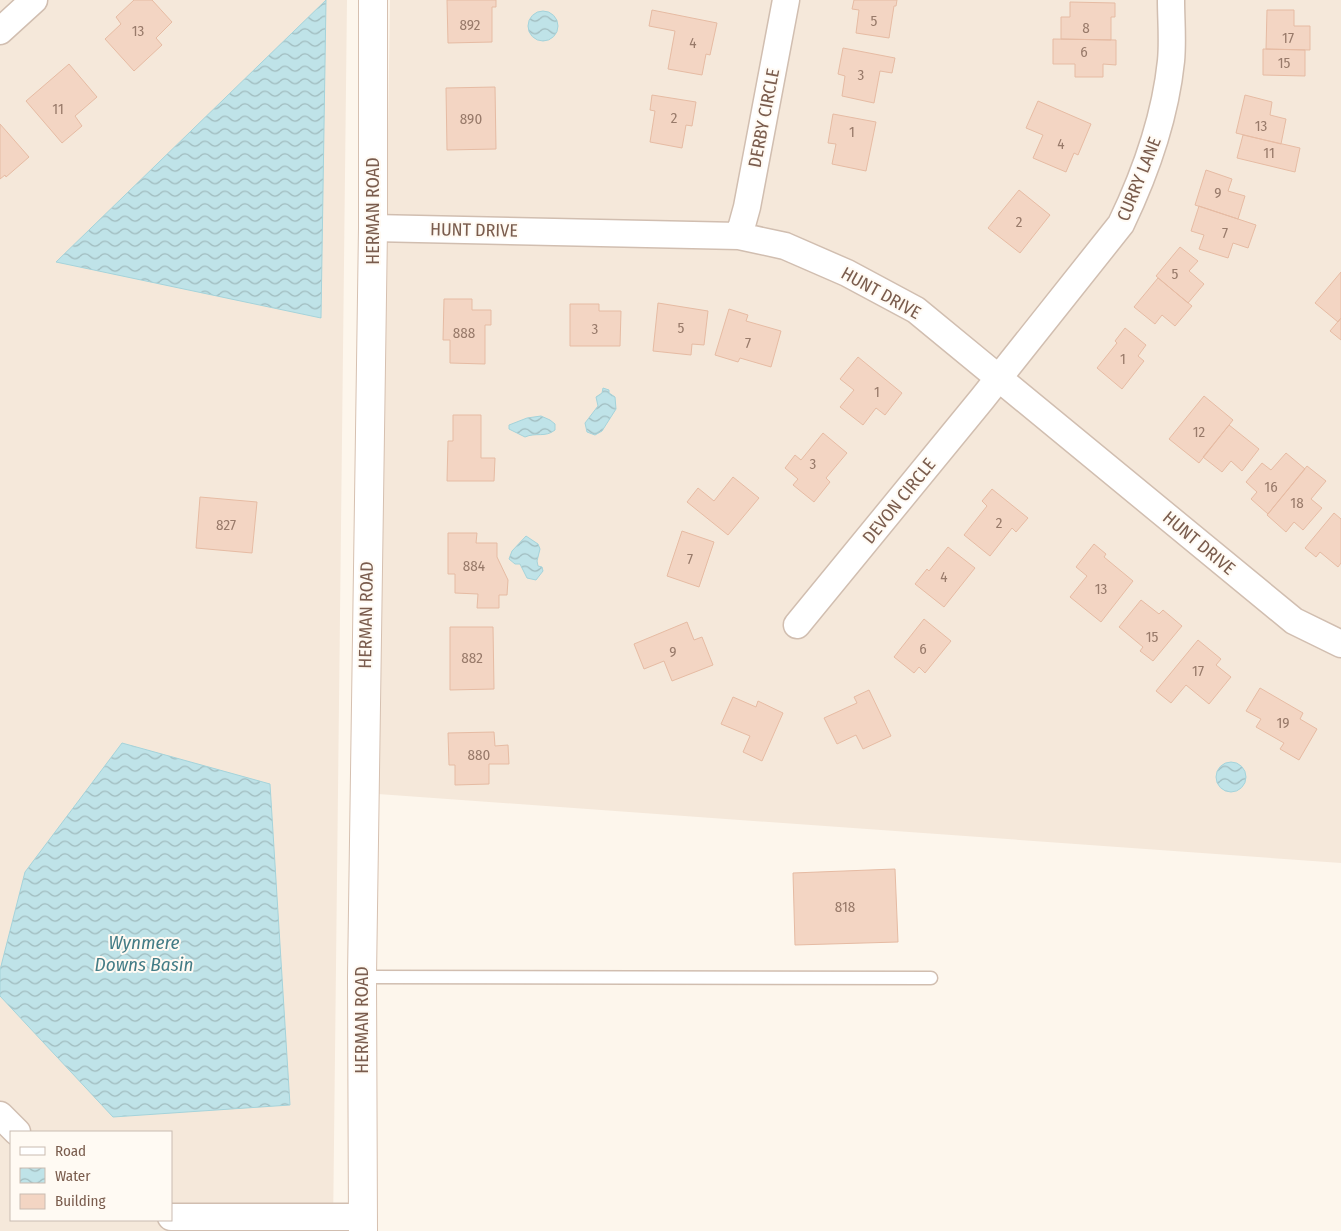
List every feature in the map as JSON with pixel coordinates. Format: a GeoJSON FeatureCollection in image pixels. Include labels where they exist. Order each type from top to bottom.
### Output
{"type":"FeatureCollection","features":[{"type":"Feature","properties":{"kind":"street"},"geometry":{"type":"LineString","coordinates":[[0,31],[34,0]]}},
{"type":"Feature","properties":{"kind":"street","name":"HERMAN ROAD"},"geometry":{"type":"LineString","coordinates":[[363,1224],[362,978],[373,228],[373,0]]}},
{"type":"Feature","properties":{"kind":"street","name":"DERBY CIRCLE"},"geometry":{"type":"LineString","coordinates":[[739,236],[747,207],[786,0]]}},
{"type":"Feature","properties":{"kind":"street","name":"CURRY LANE"},"geometry":{"type":"LineString","coordinates":[[999,376],[1121,224],[1137,191],[1159,132],[1171,60],[1171,0]]}},
{"type":"Feature","properties":{"kind":"street","name":"HUNT DRIVE"},"geometry":{"type":"LineString","coordinates":[[373,228],[739,236],[784,246],[847,273],[916,310],[999,376],[1294,622],[1341,644]]}},
{"type":"Feature","properties":{"kind":"street","name":"DEVON CIRCLE"},"geometry":{"type":"LineString","coordinates":[[797,625],[999,376]]}},
{"type":"Feature","properties":{"kind":"street"},"geometry":{"type":"LineString","coordinates":[[0,1115],[15,1131]]}},
{"type":"Feature","properties":{"kind":"street"},"geometry":{"type":"LineString","coordinates":[[172,1217],[363,1224]]}},
{"type":"Feature","properties":{"kind":"lane"},"geometry":{"type":"LineString","coordinates":[[362,978],[931,978]]}},
{"type":"Feature","properties":{"kind":"shaded area"},"geometry":{"type":"Polygon","coordinates":[[[0,0],[347,0],[333,1231],[0,1231],[0,0]]]}},
{"type":"Feature","properties":{"kind":"shaded area"},"geometry":{"type":"Polygon","coordinates":[[[390,0],[1341,0],[1341,863],[378,794],[390,0]]]}},
{"type":"Feature","properties":{"kind":"water"},"geometry":{"type":"Polygon","coordinates":[[[326,0],[321,318],[56,262],[326,0]]]}},
{"type":"Feature","properties":{"kind":"water"},"geometry":{"type":"Polygon","coordinates":[[[543,11],[553,16],[558,26],[553,36],[543,41],[533,36],[528,26],[533,16],[543,11]]]}},
{"type":"Feature","properties":{"kind":"water"},"geometry":{"type":"Polygon","coordinates":[[[603,388],[609,390],[609,393],[615,397],[616,409],[602,431],[595,435],[587,432],[585,423],[598,406],[596,397],[602,393],[603,388]]]}},
{"type":"Feature","properties":{"kind":"water"},"geometry":{"type":"Polygon","coordinates":[[[541,416],[555,424],[555,430],[548,434],[525,437],[509,429],[509,425],[527,418],[541,416]]]}},
{"type":"Feature","properties":{"kind":"water"},"geometry":{"type":"Polygon","coordinates":[[[526,536],[538,544],[540,549],[537,561],[538,566],[542,567],[543,571],[536,580],[527,578],[520,564],[515,564],[509,559],[512,551],[526,536]]]}},
{"type":"Feature","properties":{"kind":"water","name":"Wynmere Downs Basin"},"geometry":{"type":"Polygon","coordinates":[[[122,743],[270,784],[290,1105],[113,1117],[0,996],[0,970],[25,872],[122,743]]]}},
{"type":"Feature","properties":{"kind":"water"},"geometry":{"type":"Polygon","coordinates":[[[1231,762],[1242,766],[1246,777],[1242,788],[1231,792],[1220,788],[1216,777],[1220,766],[1231,762]]]}},
{"type":"Feature","properties":{"kind":"building"},"geometry":{"type":"Polygon","coordinates":[[[134,0],[152,0],[172,22],[156,38],[162,45],[134,71],[105,39],[121,24],[116,17],[134,0]]]}},
{"type":"Feature","properties":{"kind":"building"},"geometry":{"type":"Polygon","coordinates":[[[447,0],[496,0],[496,7],[492,7],[492,42],[448,43],[447,0]]]}},
{"type":"Feature","properties":{"kind":"building"},"geometry":{"type":"Polygon","coordinates":[[[854,0],[897,0],[896,6],[894,6],[889,38],[856,33],[859,10],[852,9],[854,0]]]}},
{"type":"Feature","properties":{"kind":"building"},"geometry":{"type":"Polygon","coordinates":[[[1070,2],[1115,3],[1115,17],[1111,17],[1111,40],[1061,39],[1061,17],[1070,17],[1070,2]]]}},
{"type":"Feature","properties":{"kind":"building"},"geometry":{"type":"Polygon","coordinates":[[[652,10],[717,23],[710,55],[706,54],[702,75],[668,69],[675,31],[649,26],[652,10]]]}},
{"type":"Feature","properties":{"kind":"building"},"geometry":{"type":"Polygon","coordinates":[[[1267,10],[1294,10],[1294,26],[1310,26],[1310,50],[1266,49],[1267,10]]]}},
{"type":"Feature","properties":{"kind":"building"},"geometry":{"type":"Polygon","coordinates":[[[1053,39],[1116,40],[1116,65],[1103,64],[1103,77],[1075,77],[1075,64],[1053,64],[1053,39]]]}},
{"type":"Feature","properties":{"kind":"building"},"geometry":{"type":"Polygon","coordinates":[[[843,48],[895,58],[892,73],[880,71],[874,103],[842,96],[845,76],[838,74],[843,48]]]}},
{"type":"Feature","properties":{"kind":"building"},"geometry":{"type":"Polygon","coordinates":[[[1263,49],[1305,50],[1305,76],[1263,75],[1263,49]]]}},
{"type":"Feature","properties":{"kind":"building"},"geometry":{"type":"Polygon","coordinates":[[[69,64],[97,97],[75,116],[82,126],[62,143],[26,101],[69,64]]]}},
{"type":"Feature","properties":{"kind":"building"},"geometry":{"type":"Polygon","coordinates":[[[495,87],[496,149],[447,150],[446,88],[495,87]]]}},
{"type":"Feature","properties":{"kind":"building"},"geometry":{"type":"Polygon","coordinates":[[[652,95],[696,102],[692,126],[686,125],[682,148],[650,142],[655,111],[650,110],[652,95]]]}},
{"type":"Feature","properties":{"kind":"building"},"geometry":{"type":"Polygon","coordinates":[[[1245,95],[1272,102],[1270,115],[1286,119],[1281,144],[1236,133],[1245,95]]]}},
{"type":"Feature","properties":{"kind":"building"},"geometry":{"type":"Polygon","coordinates":[[[1038,101],[1091,124],[1078,155],[1074,153],[1066,172],[1033,158],[1043,135],[1026,128],[1038,101]]]}},
{"type":"Feature","properties":{"kind":"building"},"geometry":{"type":"Polygon","coordinates":[[[833,114],[876,122],[866,171],[832,164],[836,144],[828,143],[833,114]]]}},
{"type":"Feature","properties":{"kind":"building"},"geometry":{"type":"Polygon","coordinates":[[[0,124],[29,157],[6,177],[5,175],[0,179],[0,124]]]}},
{"type":"Feature","properties":{"kind":"building"},"geometry":{"type":"Polygon","coordinates":[[[1243,135],[1300,148],[1295,172],[1237,158],[1243,135]]]}},
{"type":"Feature","properties":{"kind":"building"},"geometry":{"type":"Polygon","coordinates":[[[1206,170],[1232,179],[1228,191],[1245,196],[1238,219],[1195,205],[1206,170]]]}},
{"type":"Feature","properties":{"kind":"building"},"geometry":{"type":"Polygon","coordinates":[[[1019,190],[1050,215],[1020,253],[988,228],[1019,190]]]}},
{"type":"Feature","properties":{"kind":"building"},"geometry":{"type":"Polygon","coordinates":[[[1199,206],[1256,225],[1248,248],[1233,243],[1228,258],[1199,249],[1204,235],[1191,231],[1199,206]]]}},
{"type":"Feature","properties":{"kind":"building"},"geometry":{"type":"Polygon","coordinates":[[[1180,247],[1198,261],[1189,271],[1204,284],[1188,303],[1156,276],[1180,247]]]}},
{"type":"Feature","properties":{"kind":"building"},"geometry":{"type":"Polygon","coordinates":[[[1341,272],[1341,318],[1338,322],[1315,303],[1341,272]]]}},
{"type":"Feature","properties":{"kind":"building"},"geometry":{"type":"Polygon","coordinates":[[[1158,278],[1192,306],[1175,326],[1162,315],[1155,324],[1134,307],[1158,278]]]}},
{"type":"Feature","properties":{"kind":"building"},"geometry":{"type":"Polygon","coordinates":[[[444,299],[472,299],[472,310],[491,310],[491,325],[485,325],[485,364],[450,363],[450,340],[443,340],[444,299]]]}},
{"type":"Feature","properties":{"kind":"building"},"geometry":{"type":"Polygon","coordinates":[[[658,303],[708,311],[704,345],[692,344],[691,355],[653,351],[658,303]]]}},
{"type":"Feature","properties":{"kind":"building"},"geometry":{"type":"Polygon","coordinates":[[[570,304],[599,304],[599,311],[621,311],[620,346],[570,346],[570,304]]]}},
{"type":"Feature","properties":{"kind":"building"},"geometry":{"type":"Polygon","coordinates":[[[729,309],[748,315],[746,321],[781,331],[771,367],[740,358],[738,362],[715,355],[729,309]]]}},
{"type":"Feature","properties":{"kind":"building"},"geometry":{"type":"Polygon","coordinates":[[[1341,318],[1341,340],[1330,331],[1341,318]]]}},
{"type":"Feature","properties":{"kind":"building"},"geometry":{"type":"Polygon","coordinates":[[[1125,328],[1146,345],[1138,356],[1144,361],[1122,389],[1097,368],[1117,343],[1115,341],[1125,328]]]}},
{"type":"Feature","properties":{"kind":"building"},"geometry":{"type":"Polygon","coordinates":[[[858,357],[902,393],[885,415],[876,408],[863,425],[840,407],[854,390],[840,379],[858,357]]]}},
{"type":"Feature","properties":{"kind":"building"},"geometry":{"type":"Polygon","coordinates":[[[1204,396],[1233,420],[1199,463],[1169,439],[1204,396]]]}},
{"type":"Feature","properties":{"kind":"building"},"geometry":{"type":"Polygon","coordinates":[[[453,415],[481,415],[481,458],[495,458],[494,481],[447,481],[448,441],[453,441],[453,415]]]}},
{"type":"Feature","properties":{"kind":"building"},"geometry":{"type":"Polygon","coordinates":[[[1229,425],[1259,449],[1242,471],[1231,461],[1222,472],[1203,457],[1229,425]]]}},
{"type":"Feature","properties":{"kind":"building"},"geometry":{"type":"Polygon","coordinates":[[[823,433],[847,453],[826,478],[830,482],[814,502],[793,485],[798,479],[785,468],[795,455],[801,460],[823,433]]]}},
{"type":"Feature","properties":{"kind":"building"},"geometry":{"type":"Polygon","coordinates":[[[1286,453],[1305,469],[1268,514],[1251,499],[1257,492],[1246,482],[1262,463],[1271,470],[1286,453]]]}},
{"type":"Feature","properties":{"kind":"building"},"geometry":{"type":"Polygon","coordinates":[[[1307,466],[1326,481],[1311,499],[1322,508],[1303,530],[1294,522],[1286,532],[1267,515],[1307,466]]]}},
{"type":"Feature","properties":{"kind":"building"},"geometry":{"type":"Polygon","coordinates":[[[733,477],[759,498],[728,535],[687,502],[698,488],[714,501],[733,477]]]}},
{"type":"Feature","properties":{"kind":"building"},"geometry":{"type":"Polygon","coordinates":[[[992,489],[1028,518],[1016,532],[1012,528],[990,556],[964,535],[987,506],[982,501],[992,489]]]}},
{"type":"Feature","properties":{"kind":"building"},"geometry":{"type":"Polygon","coordinates":[[[200,497],[257,502],[252,553],[196,548],[200,497]]]}},
{"type":"Feature","properties":{"kind":"building"},"geometry":{"type":"Polygon","coordinates":[[[1334,513],[1341,519],[1341,563],[1338,567],[1320,552],[1316,557],[1305,548],[1334,513]]]}},
{"type":"Feature","properties":{"kind":"building"},"geometry":{"type":"Polygon","coordinates":[[[682,531],[714,542],[699,587],[667,576],[682,531]]]}},
{"type":"Feature","properties":{"kind":"building"},"geometry":{"type":"Polygon","coordinates":[[[448,533],[477,533],[476,543],[497,543],[497,557],[508,580],[507,595],[499,595],[499,608],[477,608],[478,594],[455,593],[455,574],[448,574],[448,533]]]}},
{"type":"Feature","properties":{"kind":"building"},"geometry":{"type":"Polygon","coordinates":[[[1094,544],[1106,554],[1104,557],[1133,581],[1101,622],[1070,597],[1087,576],[1076,567],[1094,544]]]}},
{"type":"Feature","properties":{"kind":"building"},"geometry":{"type":"Polygon","coordinates":[[[948,547],[975,568],[944,607],[915,584],[927,569],[929,571],[948,547]]]}},
{"type":"Feature","properties":{"kind":"building"},"geometry":{"type":"Polygon","coordinates":[[[1141,600],[1159,614],[1163,610],[1182,626],[1153,661],[1140,651],[1143,647],[1119,627],[1141,600]]]}},
{"type":"Feature","properties":{"kind":"building"},"geometry":{"type":"Polygon","coordinates":[[[924,619],[951,641],[925,673],[919,667],[914,673],[894,657],[924,619]]]}},
{"type":"Feature","properties":{"kind":"building"},"geometry":{"type":"Polygon","coordinates":[[[687,622],[694,640],[702,637],[713,665],[672,681],[664,661],[644,669],[634,644],[687,622]]]}},
{"type":"Feature","properties":{"kind":"building"},"geometry":{"type":"Polygon","coordinates":[[[450,627],[493,627],[494,689],[450,690],[450,627]]]}},
{"type":"Feature","properties":{"kind":"building"},"geometry":{"type":"Polygon","coordinates":[[[1198,640],[1221,659],[1216,665],[1231,677],[1209,704],[1186,685],[1171,703],[1156,691],[1198,640]]]}},
{"type":"Feature","properties":{"kind":"building"},"geometry":{"type":"Polygon","coordinates":[[[1260,688],[1303,713],[1300,719],[1317,729],[1299,760],[1280,749],[1284,743],[1256,727],[1261,719],[1246,711],[1260,688]]]}},
{"type":"Feature","properties":{"kind":"building"},"geometry":{"type":"Polygon","coordinates":[[[869,690],[891,736],[863,749],[856,735],[837,744],[824,718],[857,703],[854,697],[869,690]]]}},
{"type":"Feature","properties":{"kind":"building"},"geometry":{"type":"Polygon","coordinates":[[[733,697],[756,707],[758,701],[783,713],[762,761],[743,752],[750,736],[721,724],[733,697]]]}},
{"type":"Feature","properties":{"kind":"building"},"geometry":{"type":"Polygon","coordinates":[[[494,732],[495,746],[508,745],[509,764],[489,764],[489,784],[455,785],[455,765],[449,765],[448,733],[494,732]]]}},
{"type":"Feature","properties":{"kind":"building"},"geometry":{"type":"Polygon","coordinates":[[[895,869],[898,942],[795,945],[793,873],[895,869]]]}}]}
